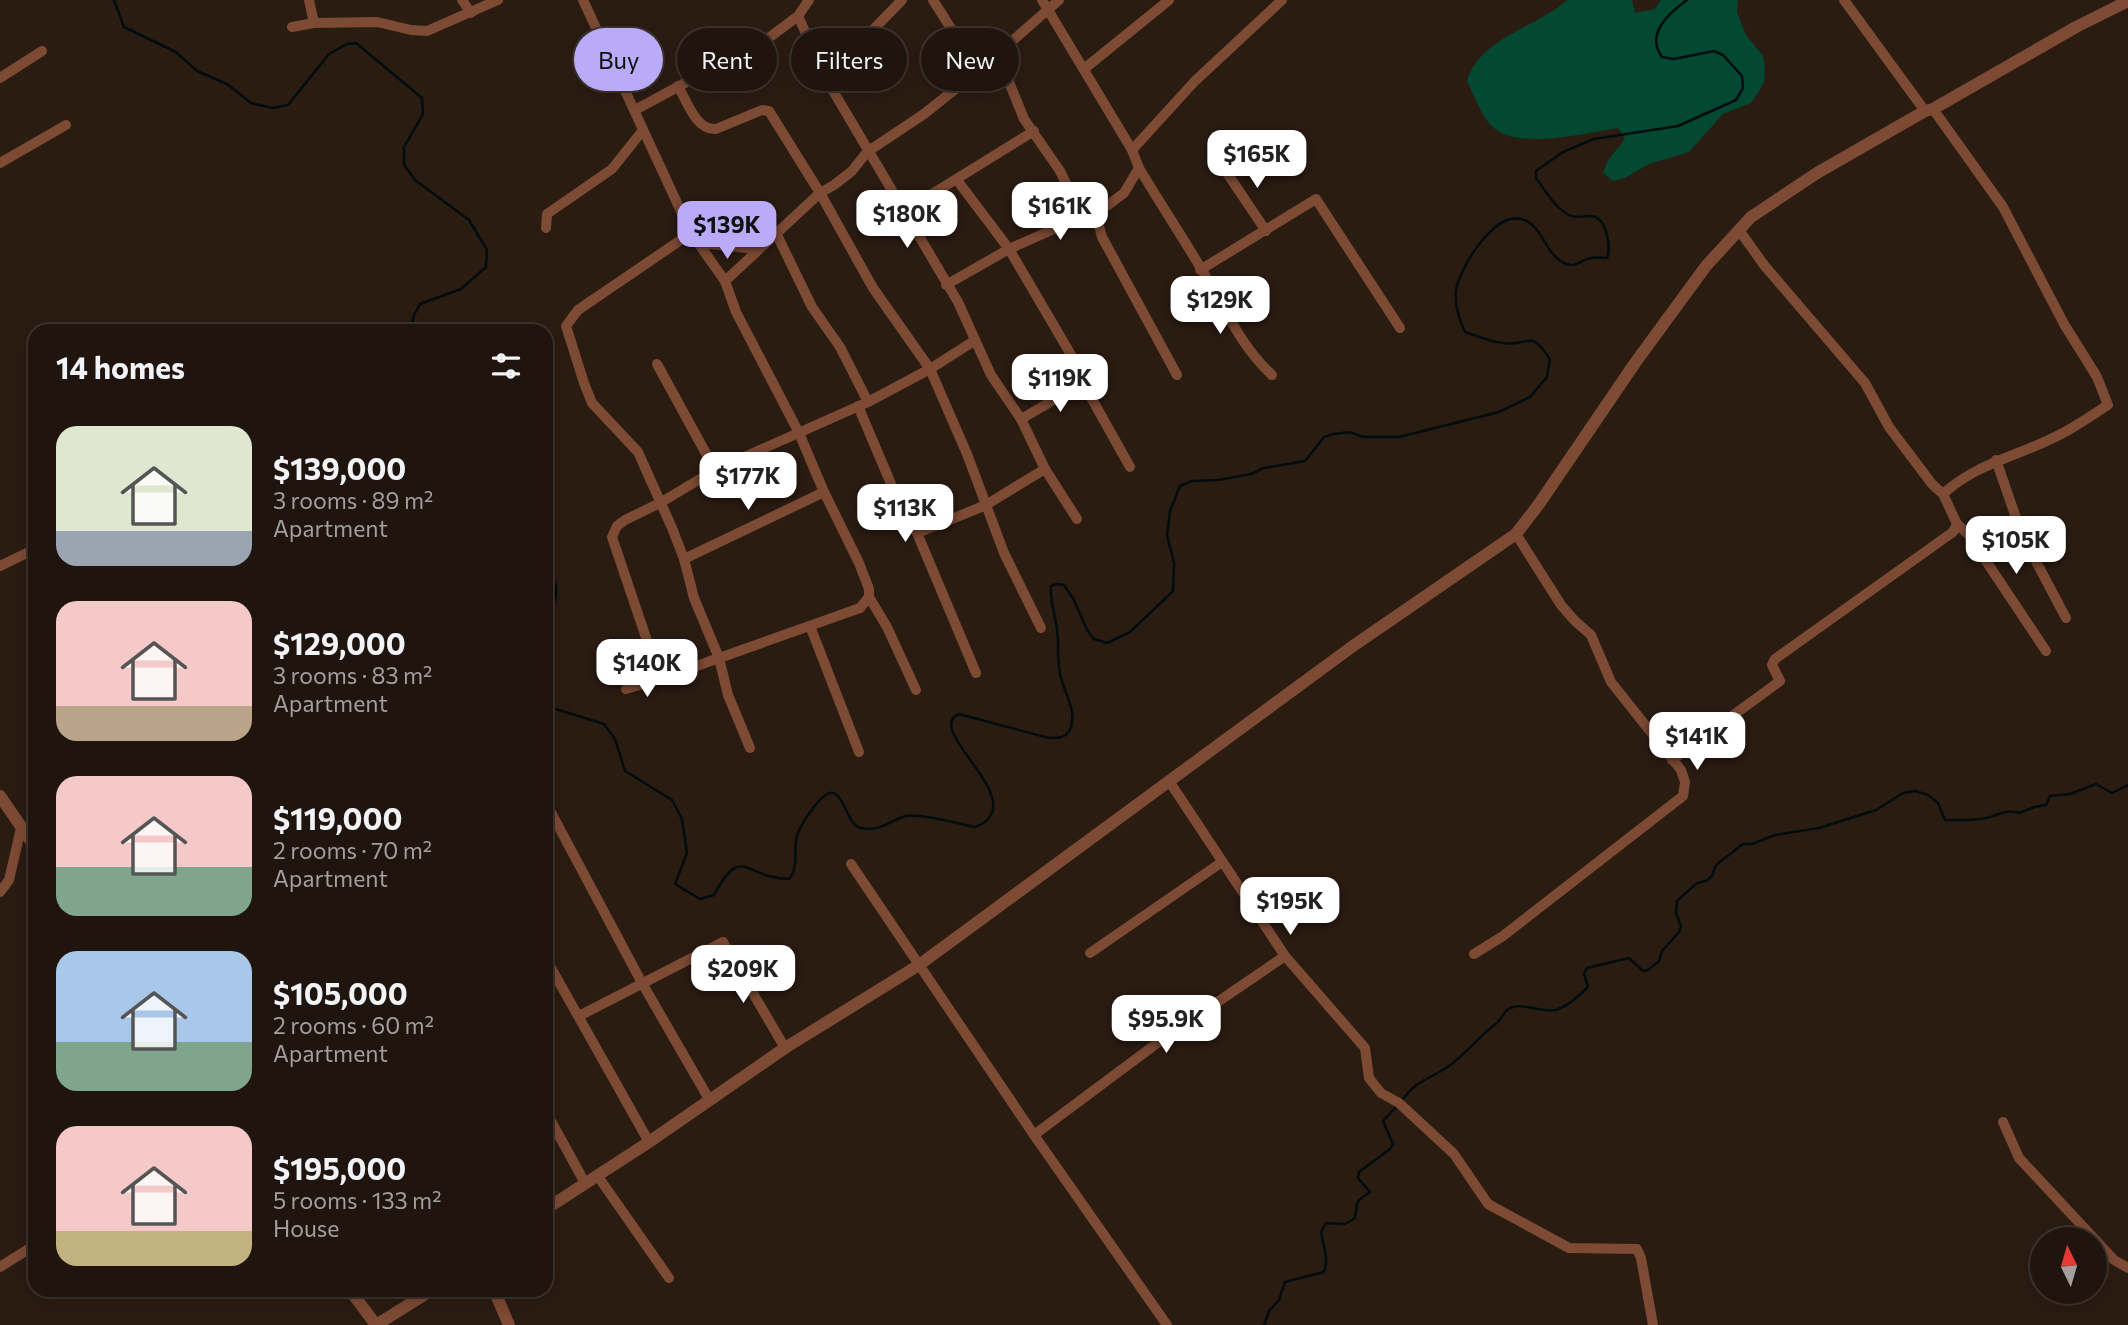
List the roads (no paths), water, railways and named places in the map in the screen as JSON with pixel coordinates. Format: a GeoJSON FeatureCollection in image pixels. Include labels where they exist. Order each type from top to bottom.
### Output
{"type":"FeatureCollection","features":[{"type":"Feature","properties":{"kind":"street"},"geometry":{"type":"LineString","coordinates":[[309,0],[314,23]]}},
{"type":"Feature","properties":{"kind":"street"},"geometry":{"type":"LineString","coordinates":[[462,0],[471,13]]}},
{"type":"Feature","properties":{"kind":"street"},"geometry":{"type":"LineString","coordinates":[[292,27],[314,23],[377,22],[427,31],[498,0]]}},
{"type":"Feature","properties":{"kind":"street"},"geometry":{"type":"LineString","coordinates":[[583,0],[691,233],[725,281],[736,312],[799,433],[859,563],[869,589],[869,597],[887,627],[916,690]]}},
{"type":"Feature","properties":{"kind":"street"},"geometry":{"type":"LineString","coordinates":[[777,32],[798,16],[809,0]]}},
{"type":"Feature","properties":{"kind":"street"},"geometry":{"type":"LineString","coordinates":[[875,28],[902,0]]}},
{"type":"Feature","properties":{"kind":"street"},"geometry":{"type":"LineString","coordinates":[[933,0],[951,28]]}},
{"type":"Feature","properties":{"kind":"street"},"geometry":{"type":"LineString","coordinates":[[1019,33],[1045,5],[1059,0]]}},
{"type":"Feature","properties":{"kind":"street"},"geometry":{"type":"LineString","coordinates":[[1084,69],[1169,0]]}},
{"type":"Feature","properties":{"kind":"street"},"geometry":{"type":"LineString","coordinates":[[1132,150],[1195,81],[1283,0]]}},
{"type":"Feature","properties":{"kind":"street"},"geometry":{"type":"LineString","coordinates":[[1844,0],[2003,207],[2064,324],[2097,377],[2108,405],[2060,435],[1996,460],[1943,494]]}},
{"type":"Feature","properties":{"kind":"street"},"geometry":{"type":"LineString","coordinates":[[553,1204],[785,1048],[919,965],[1353,646],[1516,534],[1706,266],[1751,217],[1817,173],[2076,27],[2128,1]]}},
{"type":"Feature","properties":{"kind":"street"},"geometry":{"type":"LineString","coordinates":[[1045,5],[1132,150],[1139,168],[1234,330],[1254,358],[1272,375]]}},
{"type":"Feature","properties":{"kind":"street"},"geometry":{"type":"LineString","coordinates":[[798,16],[803,28]]}},
{"type":"Feature","properties":{"kind":"street"},"geometry":{"type":"LineString","coordinates":[[0,78],[42,51]]}},
{"type":"Feature","properties":{"kind":"street"},"geometry":{"type":"LineString","coordinates":[[635,110],[677,87]]}},
{"type":"Feature","properties":{"kind":"street"},"geometry":{"type":"LineString","coordinates":[[681,91],[701,126],[708,130],[762,110],[769,111],[820,192],[873,288],[930,369],[967,454],[1004,553],[1041,628]]}},
{"type":"Feature","properties":{"kind":"street"},"geometry":{"type":"LineString","coordinates":[[833,91],[961,307],[974,341],[996,384],[1021,419],[1045,469],[1077,519]]}},
{"type":"Feature","properties":{"kind":"street"},"geometry":{"type":"LineString","coordinates":[[725,281],[820,192],[834,186],[852,171],[867,152],[925,114],[953,91]]}},
{"type":"Feature","properties":{"kind":"street"},"geometry":{"type":"LineString","coordinates":[[1013,91],[1024,119],[1059,171],[1082,216]]}},
{"type":"Feature","properties":{"kind":"street"},"geometry":{"type":"LineString","coordinates":[[0,163],[66,125]]}},
{"type":"Feature","properties":{"kind":"street"},"geometry":{"type":"LineString","coordinates":[[546,228],[547,214],[612,169],[643,130]]}},
{"type":"Feature","properties":{"kind":"street"},"geometry":{"type":"LineString","coordinates":[[903,212],[1034,131]]}},
{"type":"Feature","properties":{"kind":"street"},"geometry":{"type":"LineString","coordinates":[[1223,167],[1266,231]]}},
{"type":"Feature","properties":{"kind":"street"},"geometry":{"type":"LineString","coordinates":[[946,285],[1009,249],[1099,210],[1125,192],[1139,168]]}},
{"type":"Feature","properties":{"kind":"street"},"geometry":{"type":"LineString","coordinates":[[957,180],[1009,249],[1077,365],[1083,383],[1130,467]]}},
{"type":"Feature","properties":{"kind":"street"},"geometry":{"type":"LineString","coordinates":[[1200,270],[1316,200],[1400,328]]}},
{"type":"Feature","properties":{"kind":"street"},"geometry":{"type":"LineString","coordinates":[[1099,210],[1102,237],[1177,375]]}},
{"type":"Feature","properties":{"kind":"street"},"geometry":{"type":"LineString","coordinates":[[1739,230],[1765,265],[1866,383],[1889,427],[1932,484],[1943,494],[1957,524],[1968,534],[2046,651]]}},
{"type":"Feature","properties":{"kind":"street"},"geometry":{"type":"LineString","coordinates":[[691,233],[578,310],[566,326],[592,403],[638,452],[684,559],[694,598],[719,658],[728,695],[750,748]]}},
{"type":"Feature","properties":{"kind":"street"},"geometry":{"type":"LineString","coordinates":[[777,235],[812,307],[840,347],[903,512],[917,533],[976,673]]}},
{"type":"Feature","properties":{"kind":"street"},"geometry":{"type":"LineString","coordinates":[[698,243],[758,249]]}},
{"type":"Feature","properties":{"kind":"street"},"geometry":{"type":"LineString","coordinates":[[660,679],[612,537],[617,526],[715,470],[863,404],[930,369],[974,341]]}},
{"type":"Feature","properties":{"kind":"street"},"geometry":{"type":"LineString","coordinates":[[657,364],[715,470]]}},
{"type":"Feature","properties":{"kind":"street"},"geometry":{"type":"LineString","coordinates":[[1021,419],[1083,383]]}},
{"type":"Feature","properties":{"kind":"street"},"geometry":{"type":"LineString","coordinates":[[1996,460],[2022,535],[2066,618]]}},
{"type":"Feature","properties":{"kind":"street"},"geometry":{"type":"LineString","coordinates":[[917,533],[986,505],[1045,469]]}},
{"type":"Feature","properties":{"kind":"street"},"geometry":{"type":"LineString","coordinates":[[684,559],[824,492]]}},
{"type":"Feature","properties":{"kind":"street"},"geometry":{"type":"LineString","coordinates":[[1672,760],[1780,681],[1772,665],[1775,659],[1953,532],[1957,524]]}},
{"type":"Feature","properties":{"kind":"street"},"geometry":{"type":"LineString","coordinates":[[1474,954],[1503,936],[1683,796],[1685,782],[1681,770],[1611,682],[1591,635],[1561,605],[1516,534]]}},
{"type":"Feature","properties":{"kind":"street"},"geometry":{"type":"LineString","coordinates":[[0,566],[28,552]]}},
{"type":"Feature","properties":{"kind":"street"},"geometry":{"type":"LineString","coordinates":[[626,689],[860,608],[869,597]]}},
{"type":"Feature","properties":{"kind":"street"},"geometry":{"type":"LineString","coordinates":[[810,625],[859,752]]}},
{"type":"Feature","properties":{"kind":"street"},"geometry":{"type":"LineString","coordinates":[[1169,781],[1284,956],[1365,1048],[1369,1078],[1381,1093],[1399,1103],[1454,1154],[1492,1208],[1569,1248],[1632,1247],[1639,1252],[1653,1325]]}},
{"type":"Feature","properties":{"kind":"street"},"geometry":{"type":"LineString","coordinates":[[0,796],[28,838]]}},
{"type":"Feature","properties":{"kind":"street"},"geometry":{"type":"LineString","coordinates":[[553,816],[642,983],[709,1099]]}},
{"type":"Feature","properties":{"kind":"street"},"geometry":{"type":"LineString","coordinates":[[0,892],[9,880],[21,828]]}},
{"type":"Feature","properties":{"kind":"street"},"geometry":{"type":"LineString","coordinates":[[1090,953],[1222,862]]}},
{"type":"Feature","properties":{"kind":"street"},"geometry":{"type":"LineString","coordinates":[[852,864],[1034,1135],[1167,1325]]}},
{"type":"Feature","properties":{"kind":"street"},"geometry":{"type":"LineString","coordinates":[[579,1016],[723,942],[785,1048]]}},
{"type":"Feature","properties":{"kind":"street"},"geometry":{"type":"LineString","coordinates":[[1034,1135],[1156,1044],[1284,956]]}},
{"type":"Feature","properties":{"kind":"street"},"geometry":{"type":"LineString","coordinates":[[553,971],[649,1142]]}},
{"type":"Feature","properties":{"kind":"street"},"geometry":{"type":"LineString","coordinates":[[2003,1122],[2019,1158],[2114,1260],[2128,1268]]}},
{"type":"Feature","properties":{"kind":"street"},"geometry":{"type":"LineString","coordinates":[[553,1125],[585,1183]]}},
{"type":"Feature","properties":{"kind":"street"},"geometry":{"type":"LineString","coordinates":[[597,1175],[669,1278]]}},
{"type":"Feature","properties":{"kind":"street"},"geometry":{"type":"LineString","coordinates":[[0,1267],[28,1249]]}},
{"type":"Feature","properties":{"kind":"street"},"geometry":{"type":"LineString","coordinates":[[355,1297],[376,1325],[421,1297]]}},
{"type":"Feature","properties":{"kind":"street"},"geometry":{"type":"LineString","coordinates":[[497,1297],[509,1325]]}},
{"type":"Feature","properties":{"kind":"waterway"},"geometry":{"type":"LineString","coordinates":[[114,0],[124,27],[176,52],[197,71],[227,84],[251,103],[273,108],[288,105],[329,54],[347,44],[356,43],[422,98],[423,114],[404,147],[404,165],[415,180],[469,220],[487,250],[486,267],[461,289],[420,304],[412,324]]}},
{"type":"Feature","properties":{"kind":"waterway"},"geometry":{"type":"LineString","coordinates":[[553,708],[604,724],[615,739],[625,771],[672,800],[682,819],[687,853],[675,884],[700,899],[714,895],[731,870],[739,867],[775,878],[789,879],[794,869],[798,833],[813,808],[827,794],[834,793],[839,796],[850,819],[861,828],[879,827],[912,815],[975,827],[983,823],[992,813],[993,800],[952,731],[952,721],[959,714],[1049,738],[1065,735],[1071,727],[1072,714],[1060,674],[1051,586],[1064,585],[1087,630],[1094,639],[1107,643],[1130,632],[1173,591],[1174,563],[1167,535],[1170,511],[1180,486],[1192,481],[1218,480],[1305,461],[1324,437],[1333,434],[1350,432],[1363,437],[1399,437],[1499,412],[1530,397],[1547,377],[1550,359],[1533,341],[1512,344],[1465,332],[1456,300],[1459,280],[1480,243],[1500,224],[1511,219],[1528,222],[1553,254],[1566,264],[1607,258],[1608,240],[1601,221],[1591,216],[1575,217],[1564,212],[1536,178],[1536,171],[1563,152],[1594,139],[1678,126],[1736,100],[1743,88],[1742,76],[1723,55],[1714,51],[1674,59],[1662,57],[1657,48],[1656,40],[1661,25],[1687,0]]}},
{"type":"Feature","properties":{"kind":"waterway"},"geometry":{"type":"LineString","coordinates":[[553,579],[556,587],[553,607]]}},
{"type":"Feature","properties":{"kind":"waterway"},"geometry":{"type":"LineString","coordinates":[[1403,1099],[1418,1084],[1459,1058],[1498,1022],[1508,1009],[1519,1006],[1555,1010],[1564,1007],[1588,986],[1584,974],[1587,968],[1629,958],[1643,971],[1648,970],[1659,961],[1662,951],[1679,932],[1681,926],[1676,913],[1677,901],[1697,883],[1712,876],[1716,865],[1743,844],[1752,844],[1775,835],[1819,828],[1876,810],[1903,793],[1915,791],[1928,795],[1938,803],[1945,820],[1965,820],[2006,812],[2019,813],[2046,805],[2050,796],[2070,794],[2096,784],[2112,793],[2128,785]]}},
{"type":"Feature","properties":{"kind":"waterway"},"geometry":{"type":"LineString","coordinates":[[1264,1325],[1269,1311],[1279,1300],[1285,1282],[1324,1272],[1326,1257],[1321,1232],[1326,1223],[1345,1224],[1354,1219],[1358,1201],[1370,1192],[1358,1178],[1359,1172],[1393,1144],[1383,1121],[1397,1106]]}}]}
